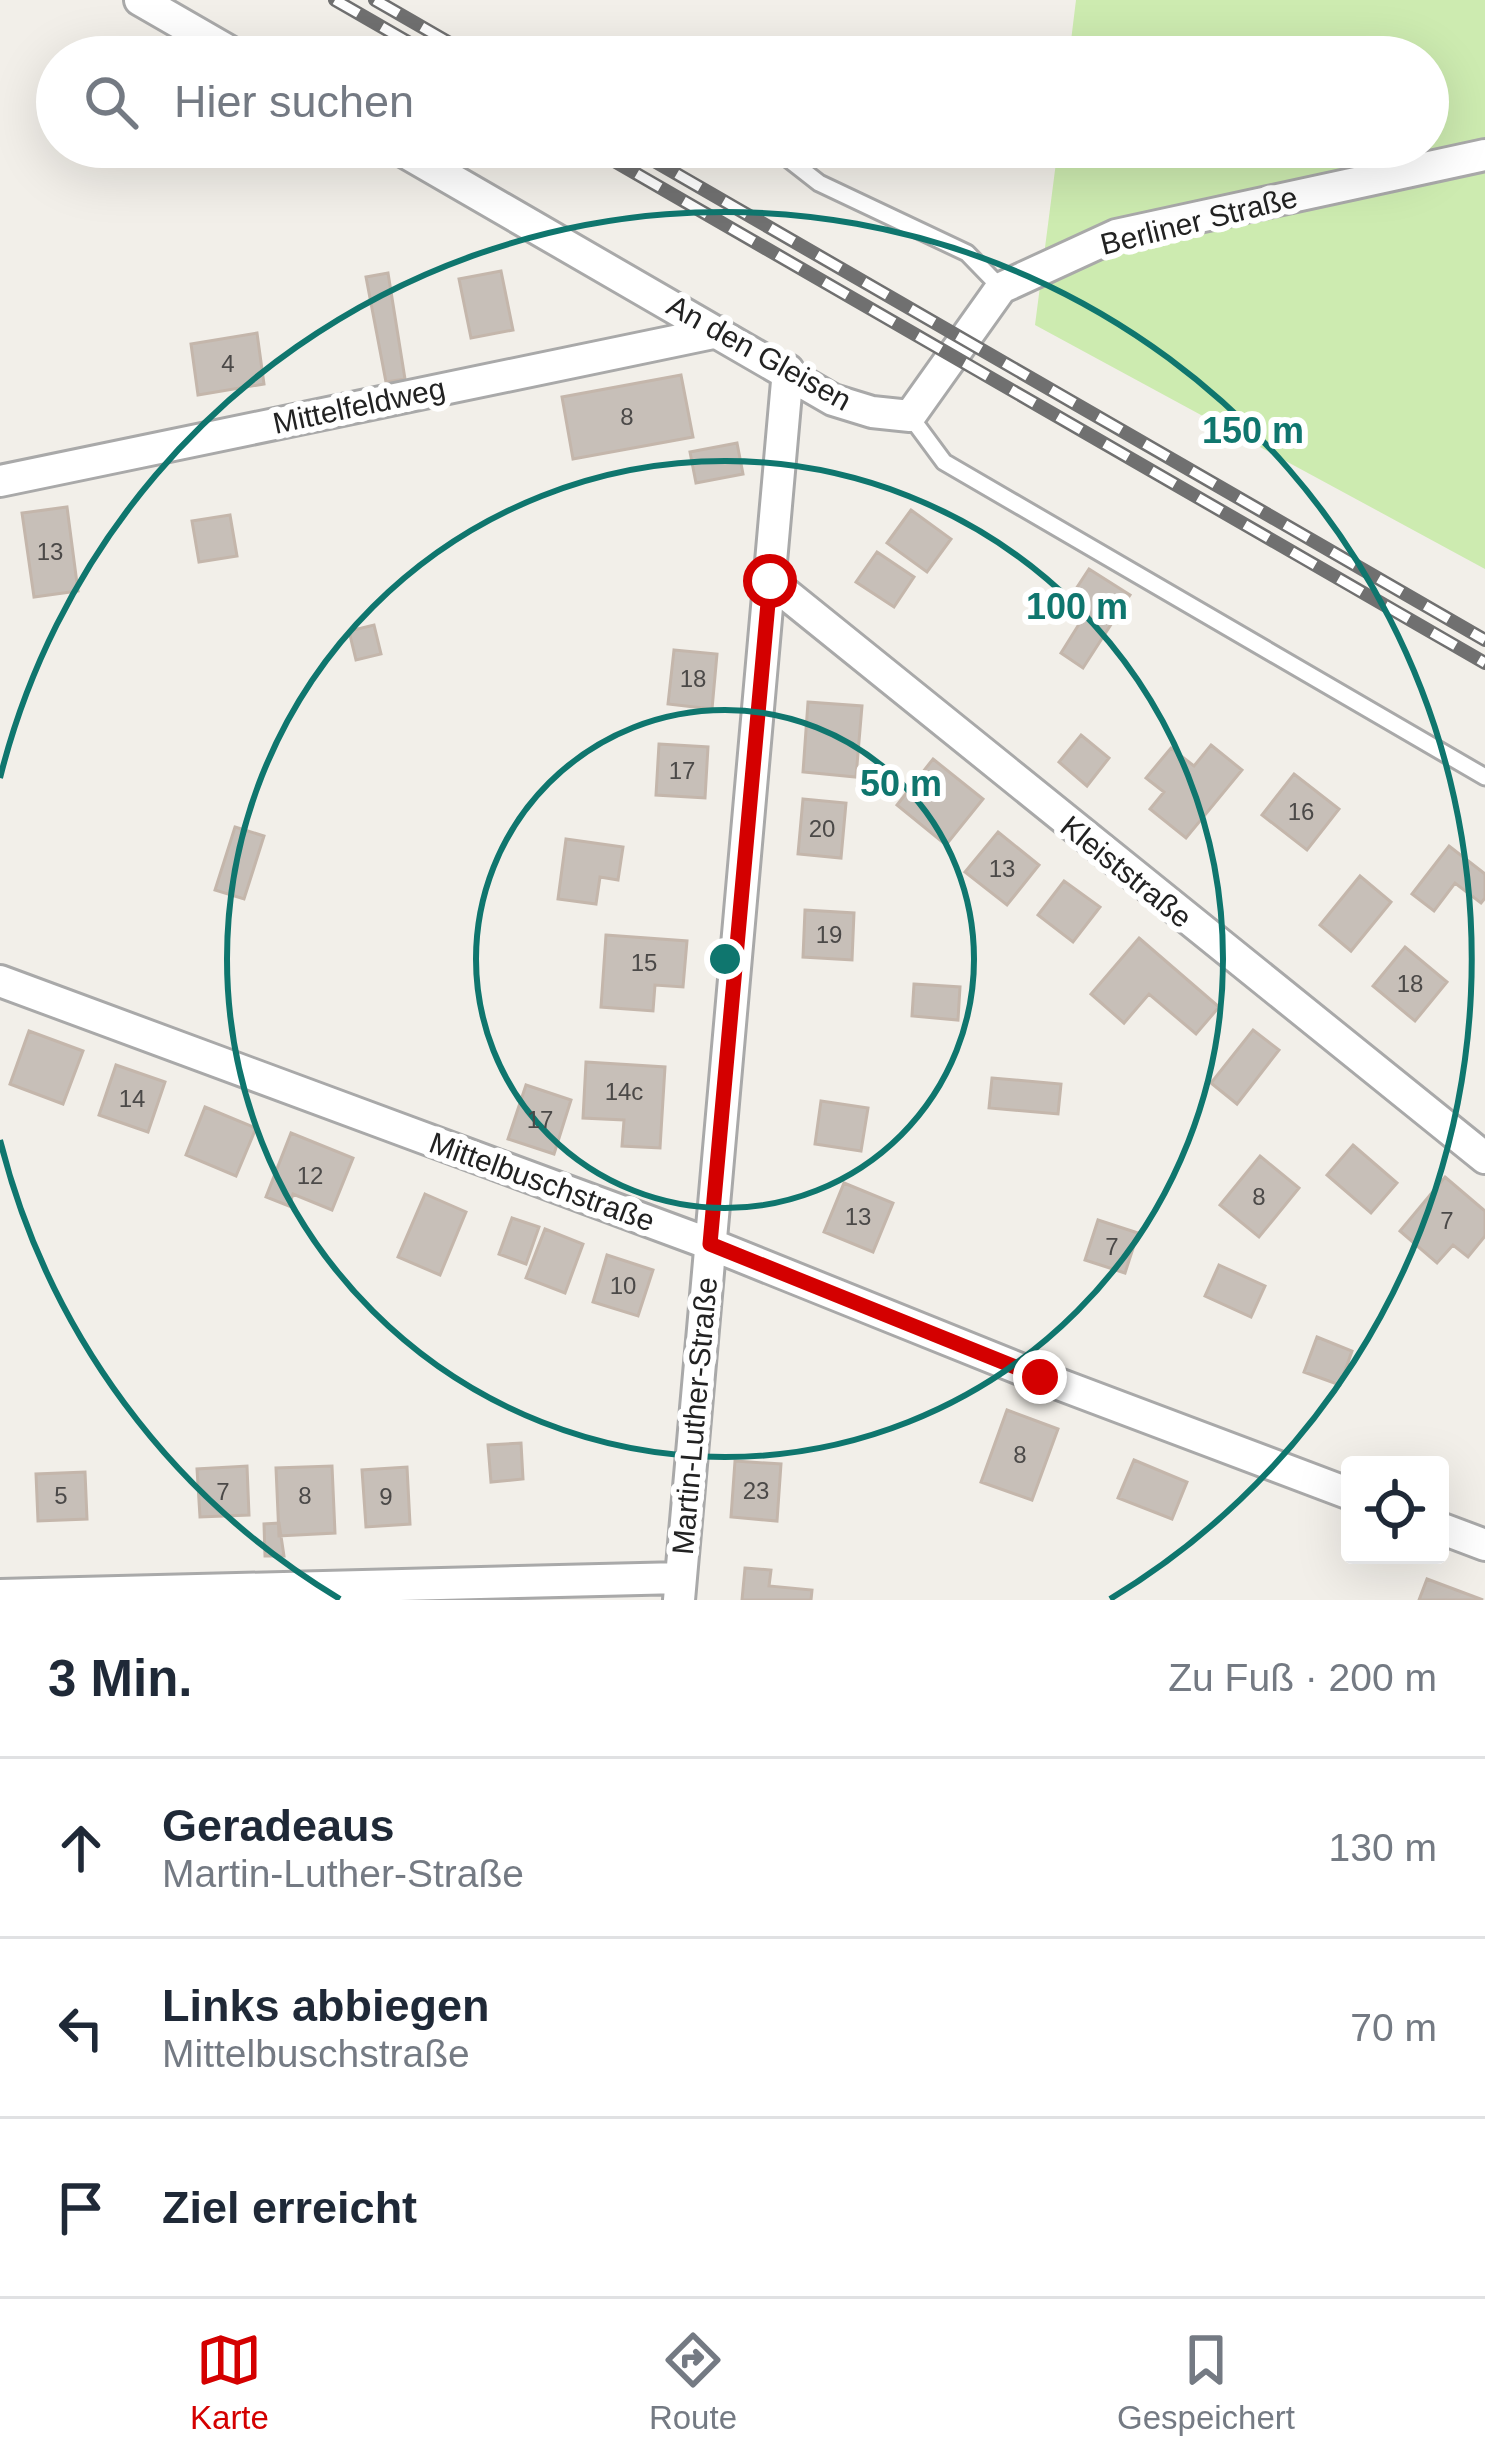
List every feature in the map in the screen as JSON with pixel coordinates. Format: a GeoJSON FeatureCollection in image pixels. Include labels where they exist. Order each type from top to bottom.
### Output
{"type":"FeatureCollection","features":[{"type":"Feature","properties":{"kind":"street"},"geometry":{"type":"LineString","coordinates":[[140,0],[203,36]]}},
{"type":"Feature","properties":{"kind":"street","name":"Berliner Straße"},"geometry":{"type":"LineString","coordinates":[[1449,163],[1485,155]]}},
{"type":"Feature","properties":{"kind":"street","name":"An den Gleisen"},"geometry":{"type":"LineString","coordinates":[[433,168],[833,400],[872,412],[910,416]]}},
{"type":"Feature","properties":{"kind":"street","name":"Berliner Straße"},"geometry":{"type":"LineString","coordinates":[[910,416],[1001,289],[1115,235],[1425,168]]}},
{"type":"Feature","properties":{"kind":"street","name":"Mittelfeldweg"},"geometry":{"type":"LineString","coordinates":[[0,481],[718,332]]}},
{"type":"Feature","properties":{"kind":"street","name":"Martin-Luther-Straße"},"geometry":{"type":"LineString","coordinates":[[680,1589],[788,370]]}},
{"type":"Feature","properties":{"kind":"street","name":"Kleiststraße"},"geometry":{"type":"LineString","coordinates":[[770,581],[1485,1158]]}},
{"type":"Feature","properties":{"kind":"street","name":"Mittelbuschstraße"},"geometry":{"type":"LineString","coordinates":[[0,981],[710,1244],[1341,1490]]}},
{"type":"Feature","properties":{"kind":"street"},"geometry":{"type":"LineString","coordinates":[[1449,1531],[1485,1545]]}},
{"type":"Feature","properties":{"kind":"street"},"geometry":{"type":"LineString","coordinates":[[0,1595],[680,1589]]}},
{"type":"Feature","properties":{"kind":"lane"},"geometry":{"type":"LineString","coordinates":[[801,168],[819,182],[967,253],[1001,289]]}},
{"type":"Feature","properties":{"kind":"lane"},"geometry":{"type":"LineString","coordinates":[[910,416],[944,462],[1485,777]]}},
{"type":"Feature","properties":{"kind":"green space"},"geometry":{"type":"Polygon","coordinates":[[[1076,0],[1485,0],[1485,569],[1035,325],[1055,168],[1449,168],[1449,36],[1072,36],[1076,0]]]}},
{"type":"Feature","properties":{"kind":"building"},"geometry":{"type":"Polygon","coordinates":[[[501,271],[513,330],[471,338],[459,279],[501,271]]]}},
{"type":"Feature","properties":{"kind":"building"},"geometry":{"type":"Polygon","coordinates":[[[388,273],[405,379],[386,382],[366,277],[388,273]]]}},
{"type":"Feature","properties":{"kind":"building"},"geometry":{"type":"Polygon","coordinates":[[[257,333],[264,384],[198,395],[191,344],[257,333]]]}},
{"type":"Feature","properties":{"kind":"building"},"geometry":{"type":"Polygon","coordinates":[[[681,375],[693,437],[573,459],[562,397],[681,375]]]}},
{"type":"Feature","properties":{"kind":"building"},"geometry":{"type":"Polygon","coordinates":[[[737,443],[743,474],[696,483],[690,452],[737,443]]]}},
{"type":"Feature","properties":{"kind":"building"},"geometry":{"type":"Polygon","coordinates":[[[67,507],[78,591],[34,597],[22,513],[67,507]]]}},
{"type":"Feature","properties":{"kind":"building"},"geometry":{"type":"Polygon","coordinates":[[[911,510],[951,539],[927,572],[887,543],[911,510]]]}},
{"type":"Feature","properties":{"kind":"building"},"geometry":{"type":"Polygon","coordinates":[[[230,515],[237,556],[199,562],[192,521],[230,515]]]}},
{"type":"Feature","properties":{"kind":"building"},"geometry":{"type":"Polygon","coordinates":[[[877,552],[914,577],[894,607],[856,582],[877,552]]]}},
{"type":"Feature","properties":{"kind":"building"},"geometry":{"type":"Polygon","coordinates":[[[1089,569],[1130,595],[1083,668],[1061,653],[1086,613],[1068,601],[1089,569]]]}},
{"type":"Feature","properties":{"kind":"building"},"geometry":{"type":"Polygon","coordinates":[[[374,625],[381,654],[356,660],[349,631],[374,625]]]}},
{"type":"Feature","properties":{"kind":"building"},"geometry":{"type":"Polygon","coordinates":[[[674,650],[717,654],[712,709],[668,704],[674,650]]]}},
{"type":"Feature","properties":{"kind":"building"},"geometry":{"type":"Polygon","coordinates":[[[808,702],[862,706],[856,777],[803,772],[808,702]]]}},
{"type":"Feature","properties":{"kind":"building"},"geometry":{"type":"Polygon","coordinates":[[[1081,735],[1109,758],[1087,786],[1059,762],[1081,735]]]}},
{"type":"Feature","properties":{"kind":"building"},"geometry":{"type":"Polygon","coordinates":[[[659,744],[708,747],[705,798],[656,795],[659,744]]]}},
{"type":"Feature","properties":{"kind":"building"},"geometry":{"type":"Polygon","coordinates":[[[1211,745],[1242,770],[1186,838],[1150,809],[1164,792],[1146,778],[1171,748],[1194,766],[1211,745]]]}},
{"type":"Feature","properties":{"kind":"building"},"geometry":{"type":"Polygon","coordinates":[[[933,759],[983,799],[946,845],[897,805],[933,759]]]}},
{"type":"Feature","properties":{"kind":"building"},"geometry":{"type":"Polygon","coordinates":[[[1294,774],[1339,809],[1307,850],[1262,815],[1294,774]]]}},
{"type":"Feature","properties":{"kind":"building"},"geometry":{"type":"Polygon","coordinates":[[[803,799],[846,803],[841,858],[798,854],[803,799]]]}},
{"type":"Feature","properties":{"kind":"building"},"geometry":{"type":"Polygon","coordinates":[[[235,827],[264,836],[244,899],[215,890],[235,827]]]}},
{"type":"Feature","properties":{"kind":"building"},"geometry":{"type":"Polygon","coordinates":[[[998,832],[1039,865],[1007,905],[965,872],[998,832]]]}},
{"type":"Feature","properties":{"kind":"building"},"geometry":{"type":"Polygon","coordinates":[[[566,839],[623,847],[618,880],[600,877],[596,904],[558,899],[566,839]]]}},
{"type":"Feature","properties":{"kind":"building"},"geometry":{"type":"Polygon","coordinates":[[[1449,846],[1485,874],[1485,898],[1481,903],[1455,883],[1434,911],[1412,894],[1449,846]]]}},
{"type":"Feature","properties":{"kind":"building"},"geometry":{"type":"Polygon","coordinates":[[[1360,876],[1391,902],[1351,951],[1320,925],[1360,876]]]}},
{"type":"Feature","properties":{"kind":"building"},"geometry":{"type":"Polygon","coordinates":[[[1064,881],[1100,907],[1073,942],[1038,915],[1064,881]]]}},
{"type":"Feature","properties":{"kind":"building"},"geometry":{"type":"Polygon","coordinates":[[[805,910],[854,913],[852,960],[803,957],[805,910]]]}},
{"type":"Feature","properties":{"kind":"building"},"geometry":{"type":"Polygon","coordinates":[[[606,935],[687,941],[683,987],[655,985],[653,1011],[601,1007],[606,935]]]}},
{"type":"Feature","properties":{"kind":"building"},"geometry":{"type":"Polygon","coordinates":[[[1139,938],[1219,1007],[1196,1034],[1149,994],[1124,1023],[1091,994],[1139,938]]]}},
{"type":"Feature","properties":{"kind":"building"},"geometry":{"type":"Polygon","coordinates":[[[1405,947],[1447,982],[1415,1021],[1373,986],[1405,947]]]}},
{"type":"Feature","properties":{"kind":"building"},"geometry":{"type":"Polygon","coordinates":[[[914,984],[960,987],[958,1020],[912,1016],[914,984]]]}},
{"type":"Feature","properties":{"kind":"building"},"geometry":{"type":"Polygon","coordinates":[[[1253,1030],[1279,1050],[1237,1104],[1211,1083],[1253,1030]]]}},
{"type":"Feature","properties":{"kind":"building"},"geometry":{"type":"Polygon","coordinates":[[[29,1031],[83,1051],[63,1104],[10,1084],[29,1031]]]}},
{"type":"Feature","properties":{"kind":"building"},"geometry":{"type":"Polygon","coordinates":[[[586,1062],[665,1067],[660,1148],[622,1146],[624,1120],[583,1118],[586,1062]]]}},
{"type":"Feature","properties":{"kind":"building"},"geometry":{"type":"Polygon","coordinates":[[[116,1065],[165,1082],[148,1132],[99,1115],[116,1065]]]}},
{"type":"Feature","properties":{"kind":"building"},"geometry":{"type":"Polygon","coordinates":[[[992,1078],[1061,1084],[1058,1114],[989,1108],[992,1078]]]}},
{"type":"Feature","properties":{"kind":"building"},"geometry":{"type":"Polygon","coordinates":[[[526,1085],[571,1100],[554,1154],[508,1139],[526,1085]]]}},
{"type":"Feature","properties":{"kind":"building"},"geometry":{"type":"Polygon","coordinates":[[[821,1101],[868,1108],[861,1151],[815,1144],[821,1101]]]}},
{"type":"Feature","properties":{"kind":"building"},"geometry":{"type":"Polygon","coordinates":[[[205,1107],[256,1128],[236,1176],[186,1155],[205,1107]]]}},
{"type":"Feature","properties":{"kind":"building"},"geometry":{"type":"Polygon","coordinates":[[[291,1133],[353,1158],[332,1210],[293,1194],[289,1206],[266,1197],[291,1133]]]}},
{"type":"Feature","properties":{"kind":"building"},"geometry":{"type":"Polygon","coordinates":[[[1353,1145],[1397,1183],[1371,1213],[1327,1175],[1353,1145]]]}},
{"type":"Feature","properties":{"kind":"building"},"geometry":{"type":"Polygon","coordinates":[[[1260,1156],[1299,1188],[1259,1237],[1220,1205],[1260,1156]]]}},
{"type":"Feature","properties":{"kind":"building"},"geometry":{"type":"Polygon","coordinates":[[[1445,1177],[1485,1211],[1485,1236],[1468,1257],[1453,1245],[1437,1263],[1400,1231],[1445,1177]]]}},
{"type":"Feature","properties":{"kind":"building"},"geometry":{"type":"Polygon","coordinates":[[[844,1183],[893,1203],[873,1252],[824,1232],[844,1183]]]}},
{"type":"Feature","properties":{"kind":"building"},"geometry":{"type":"Polygon","coordinates":[[[425,1194],[466,1212],[440,1275],[398,1257],[425,1194]]]}},
{"type":"Feature","properties":{"kind":"building"},"geometry":{"type":"Polygon","coordinates":[[[512,1218],[539,1227],[526,1264],[499,1254],[512,1218]]]}},
{"type":"Feature","properties":{"kind":"building"},"geometry":{"type":"Polygon","coordinates":[[[1098,1220],[1138,1233],[1125,1273],[1085,1260],[1098,1220]]]}},
{"type":"Feature","properties":{"kind":"building"},"geometry":{"type":"Polygon","coordinates":[[[545,1229],[583,1244],[565,1293],[526,1278],[545,1229]]]}},
{"type":"Feature","properties":{"kind":"building"},"geometry":{"type":"Polygon","coordinates":[[[607,1255],[653,1270],[638,1316],[593,1302],[607,1255]]]}},
{"type":"Feature","properties":{"kind":"building"},"geometry":{"type":"Polygon","coordinates":[[[1219,1265],[1265,1286],[1251,1317],[1205,1296],[1219,1265]]]}},
{"type":"Feature","properties":{"kind":"building"},"geometry":{"type":"Polygon","coordinates":[[[1317,1337],[1352,1351],[1340,1385],[1304,1372],[1317,1337]]]}},
{"type":"Feature","properties":{"kind":"building"},"geometry":{"type":"Polygon","coordinates":[[[1007,1410],[1058,1429],[1032,1500],[981,1482],[1007,1410]]]}},
{"type":"Feature","properties":{"kind":"building"},"geometry":{"type":"Polygon","coordinates":[[[521,1443],[523,1479],[491,1482],[488,1445],[521,1443]]]}},
{"type":"Feature","properties":{"kind":"building"},"geometry":{"type":"Polygon","coordinates":[[[1134,1460],[1187,1482],[1172,1519],[1118,1498],[1134,1460]]]}},
{"type":"Feature","properties":{"kind":"building"},"geometry":{"type":"Polygon","coordinates":[[[735,1461],[781,1464],[777,1521],[731,1517],[735,1461]]]}},
{"type":"Feature","properties":{"kind":"building"},"geometry":{"type":"Polygon","coordinates":[[[247,1466],[249,1515],[200,1517],[197,1469],[247,1466]]]}},
{"type":"Feature","properties":{"kind":"building"},"geometry":{"type":"Polygon","coordinates":[[[332,1466],[335,1533],[279,1536],[276,1468],[332,1466]]]}},
{"type":"Feature","properties":{"kind":"building"},"geometry":{"type":"Polygon","coordinates":[[[407,1467],[410,1524],[366,1527],[362,1470],[407,1467]]]}},
{"type":"Feature","properties":{"kind":"building"},"geometry":{"type":"Polygon","coordinates":[[[85,1472],[87,1519],[38,1521],[36,1474],[85,1472]]]}},
{"type":"Feature","properties":{"kind":"building"},"geometry":{"type":"Polygon","coordinates":[[[279,1523],[284,1556],[265,1556],[264,1524],[279,1523]]]}},
{"type":"Feature","properties":{"kind":"building"},"geometry":{"type":"Polygon","coordinates":[[[745,1568],[771,1570],[769,1586],[812,1590],[811,1600],[742,1600],[745,1568]]]}},
{"type":"Feature","properties":{"kind":"building"},"geometry":{"type":"Polygon","coordinates":[[[1427,1579],[1483,1600],[1419,1600],[1427,1579]]]}},
{"type":"Feature","properties":{"kind":"railway"},"geometry":{"type":"LineString","coordinates":[[335,0],[398,36]]}},
{"type":"Feature","properties":{"kind":"railway"},"geometry":{"type":"LineString","coordinates":[[375,0],[438,36]]}},
{"type":"Feature","properties":{"kind":"railway"},"geometry":{"type":"LineString","coordinates":[[626,168],[1485,663]]}},
{"type":"Feature","properties":{"kind":"railway"},"geometry":{"type":"LineString","coordinates":[[666,168],[1485,640]]}},
{"type":"Feature","properties":{"kind":"route"},"geometry":{"type":"LineString","coordinates":[[770,581],[710,1244],[1040,1377]]}}]}
